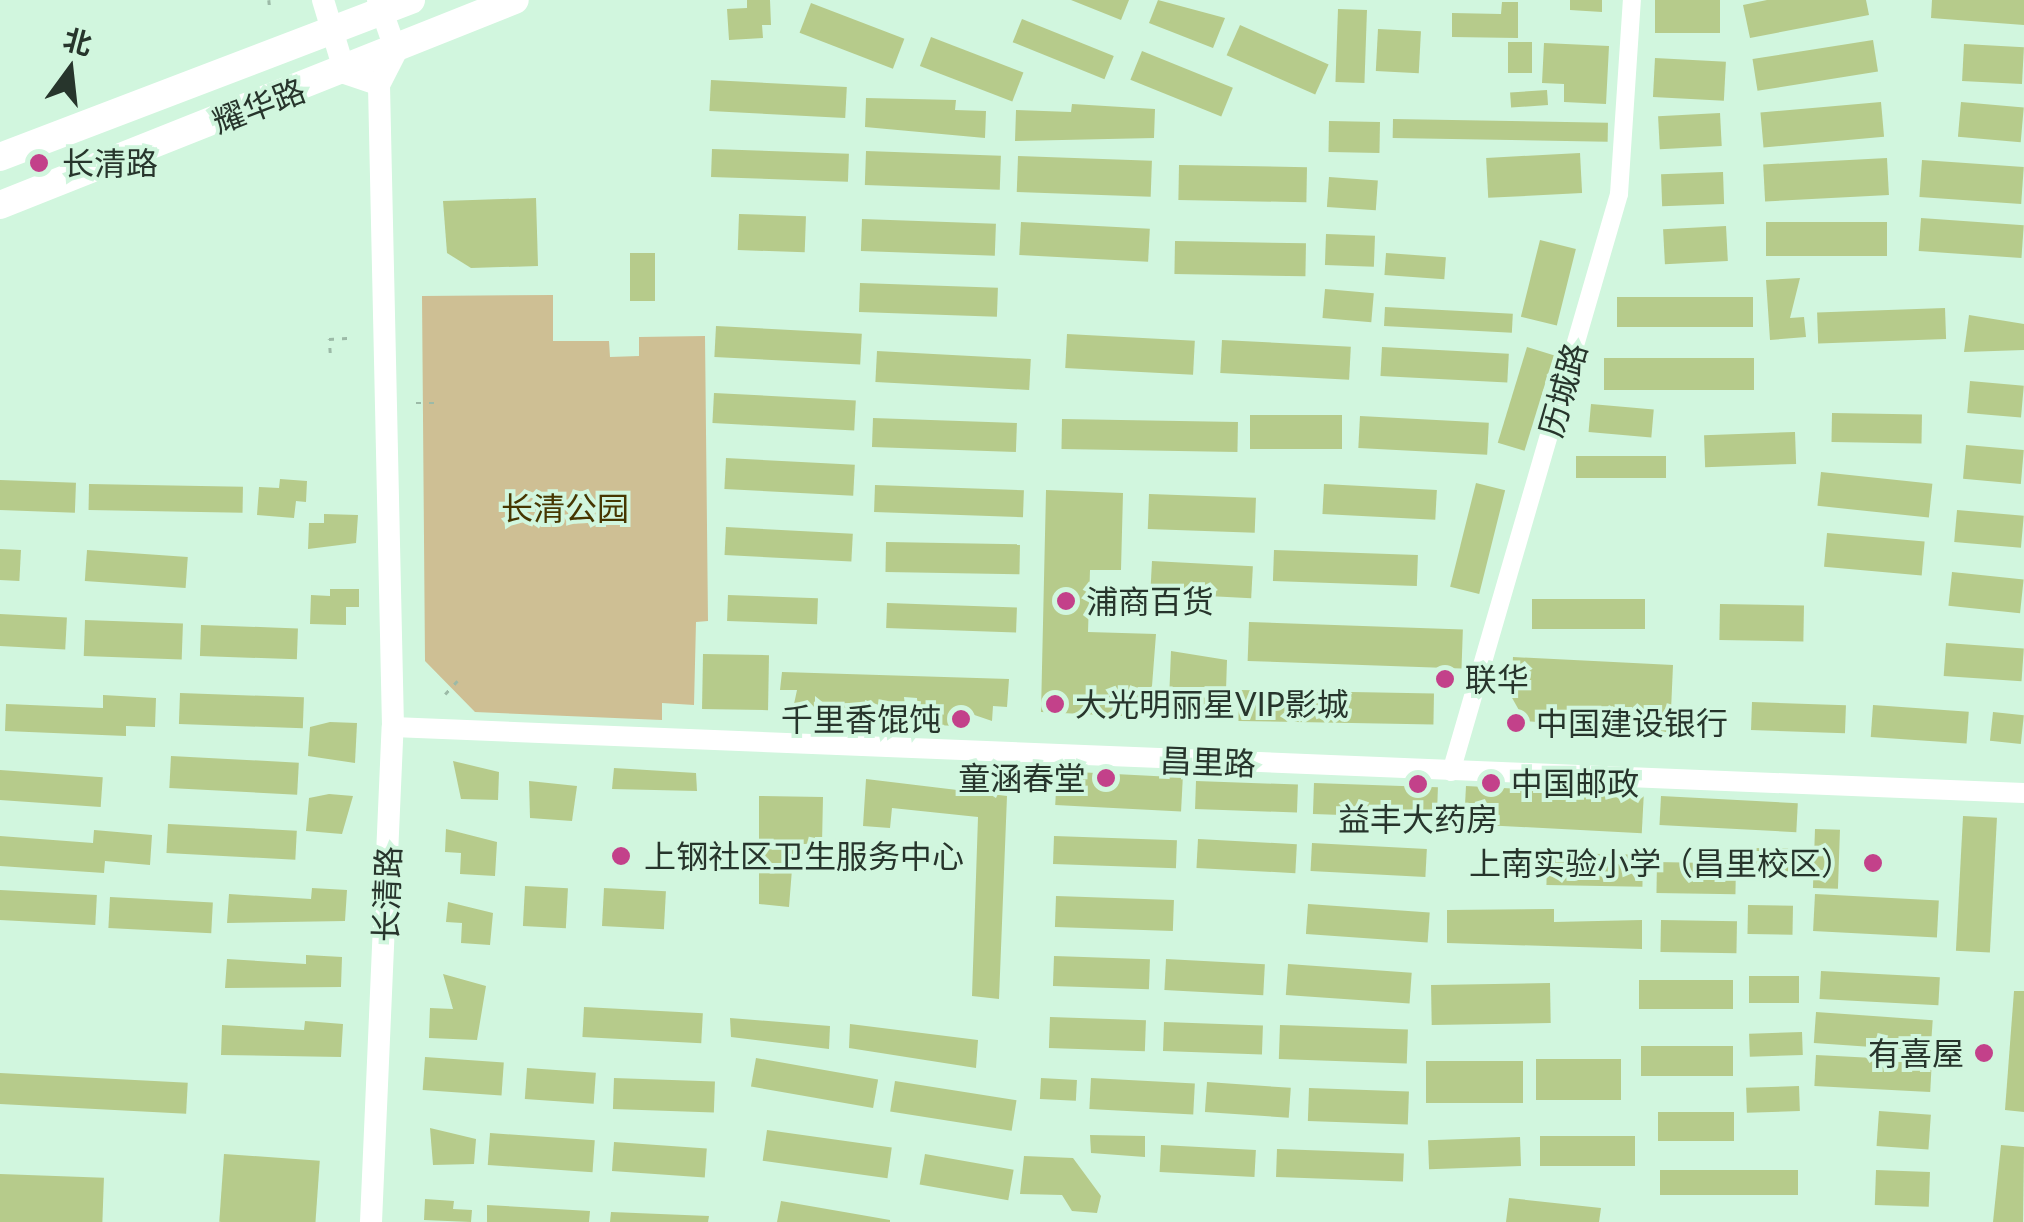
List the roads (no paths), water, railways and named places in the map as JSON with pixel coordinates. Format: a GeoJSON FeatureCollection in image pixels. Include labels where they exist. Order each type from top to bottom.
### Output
{"type":"FeatureCollection","features":[{"type":"Feature","properties":{"kind":"main road"},"geometry":{"type":"LineString","coordinates":[[323,0],[345,72],[379,85]]}},
{"type":"Feature","properties":{"kind":"main road","name":"耀华路"},"geometry":{"type":"LineString","coordinates":[[0,157],[333,31],[380,6],[410,0]]}},
{"type":"Feature","properties":{"kind":"main road","name":"耀华路"},"geometry":{"type":"LineString","coordinates":[[0,205],[345,72],[516,0]]}},
{"type":"Feature","properties":{"kind":"main road"},"geometry":{"type":"LineString","coordinates":[[380,6],[396,51]]}},
{"type":"Feature","properties":{"kind":"main road","name":"长清路"},"geometry":{"type":"LineString","coordinates":[[371,1222],[393,728],[379,85],[396,51]]}},
{"type":"Feature","properties":{"kind":"street","name":"历城路"},"geometry":{"type":"LineString","coordinates":[[1452,772],[1616,205],[1632,0]]}},
{"type":"Feature","properties":{"kind":"street","name":"昌里路"},"geometry":{"type":"LineString","coordinates":[[393,728],[2024,793]]}},
{"type":"Feature","properties":{"kind":"place","name":"长清路"},"geometry":{"type":"Point","coordinates":[39,163]}},
{"type":"Feature","properties":{"kind":"place","name":"浦商百货"},"geometry":{"type":"Point","coordinates":[1066,601]}},
{"type":"Feature","properties":{"kind":"place","name":"联华"},"geometry":{"type":"Point","coordinates":[1445,679]}},
{"type":"Feature","properties":{"kind":"place","name":"大光明丽星VIP影城"},"geometry":{"type":"Point","coordinates":[1055,704]}},
{"type":"Feature","properties":{"kind":"place","name":"千里香馄饨"},"geometry":{"type":"Point","coordinates":[961,719]}},
{"type":"Feature","properties":{"kind":"place","name":"中国建设银行"},"geometry":{"type":"Point","coordinates":[1516,723]}},
{"type":"Feature","properties":{"kind":"place","name":"童涵春堂"},"geometry":{"type":"Point","coordinates":[1106,778]}},
{"type":"Feature","properties":{"kind":"place","name":"中国邮政"},"geometry":{"type":"Point","coordinates":[1491,783]}},
{"type":"Feature","properties":{"kind":"place","name":"益丰大药房"},"geometry":{"type":"Point","coordinates":[1418,784]}},
{"type":"Feature","properties":{"kind":"place","name":"上钢社区卫生服务中心"},"geometry":{"type":"Point","coordinates":[621,856]}},
{"type":"Feature","properties":{"kind":"place","name":"上南实验小学（昌里校区）"},"geometry":{"type":"Point","coordinates":[1873,863]}},
{"type":"Feature","properties":{"kind":"place","name":"有喜屋"},"geometry":{"type":"Point","coordinates":[1984,1053]}},
{"type":"Feature","properties":{"kind":"park label","name":"长清公园"},"geometry":{"type":"Point","coordinates":[565,508]}}]}
